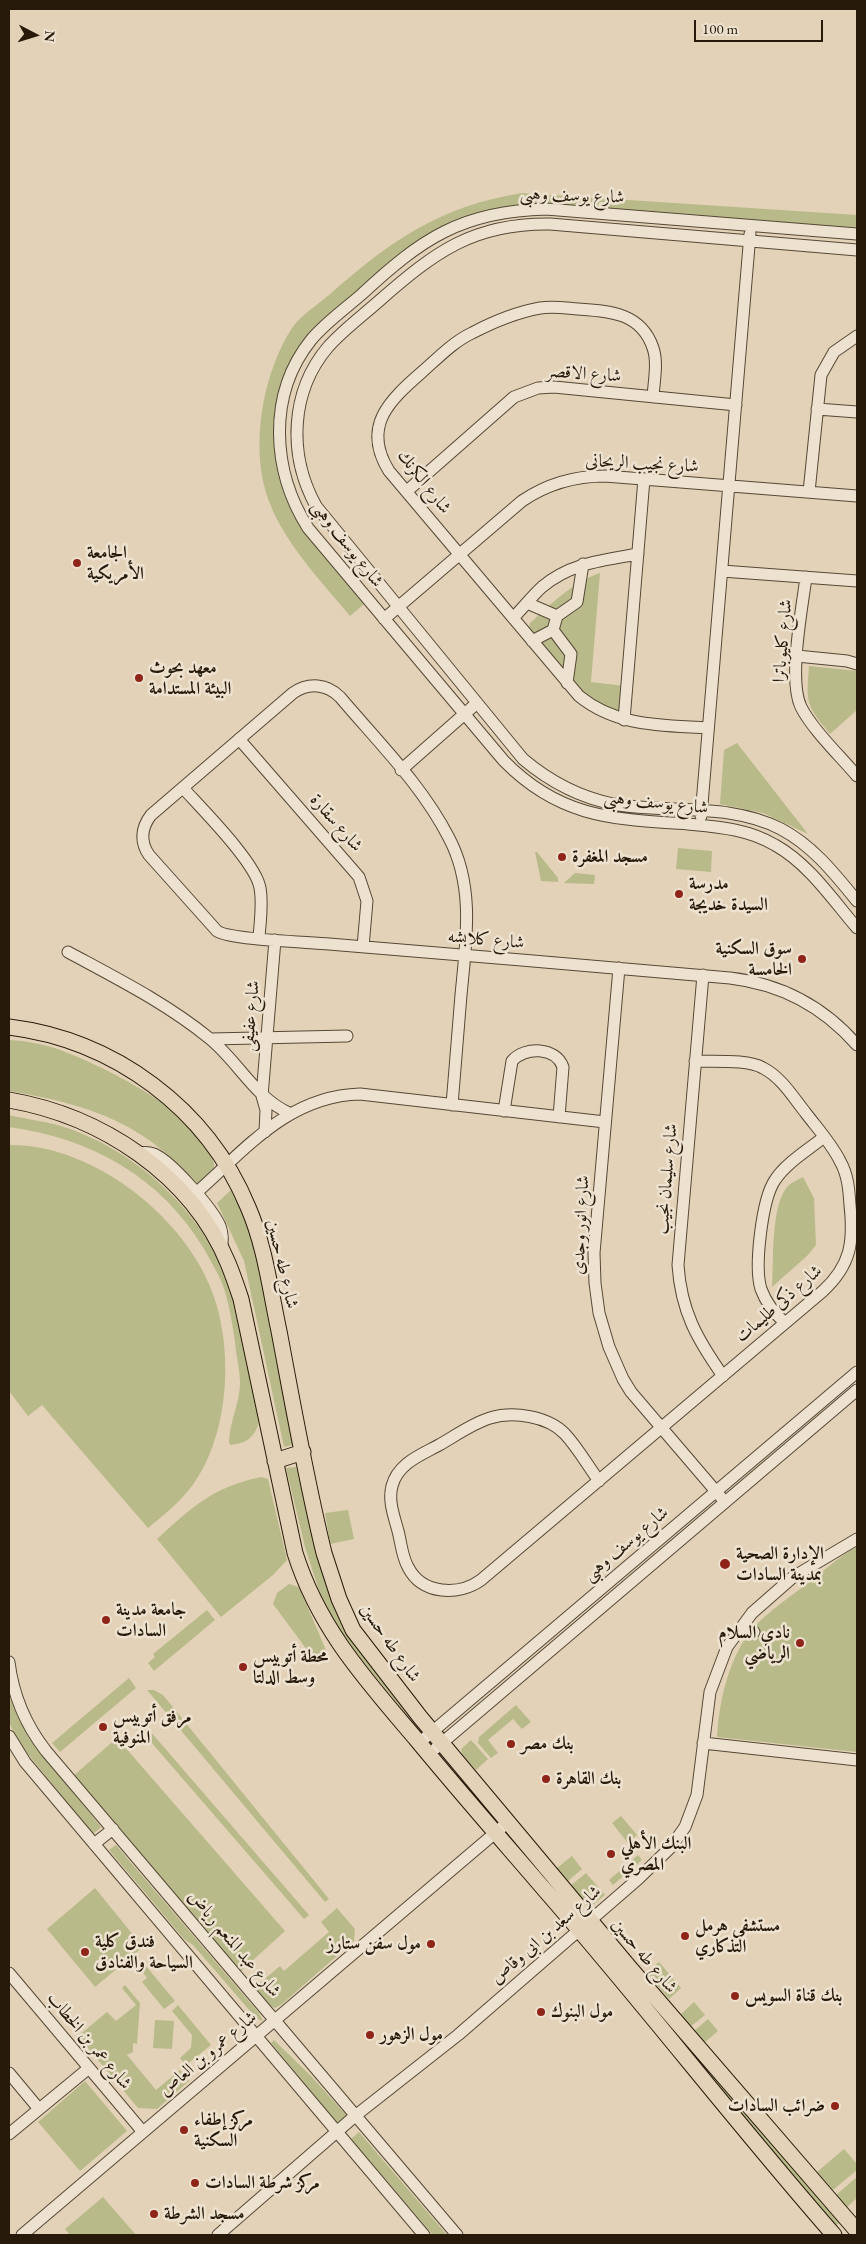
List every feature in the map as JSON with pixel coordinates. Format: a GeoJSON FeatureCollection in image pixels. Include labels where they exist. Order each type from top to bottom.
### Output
{"type":"FeatureCollection","features":[{"type":"Feature","properties":{"kind":"main road","name":"شارع طه حسين"},"geometry":{"type":"LineString","coordinates":[[9,1026],[79,1043],[133,1070],[180,1108],[207,1137],[227,1166],[248,1206],[261,1244],[324,1553],[346,1614],[366,1649],[437,1738],[508,1822],[585,1925],[832,2233]]}},
{"type":"Feature","properties":{"kind":"main road","name":"شارع طه حسين"},"geometry":{"type":"LineString","coordinates":[[9,1100],[44,1107],[81,1120],[115,1138],[138,1153],[161,1172],[187,1199],[221,1249],[241,1299],[295,1553],[314,1604],[345,1653],[494,1833],[585,1925],[857,2231]]}},
{"type":"Feature","properties":{"kind":"main road"},"geometry":{"type":"LineString","coordinates":[[275,1460],[303,1452]]}},
{"type":"Feature","properties":{"kind":"main road"},"geometry":{"type":"LineString","coordinates":[[832,2233],[845,2217]]}},
{"type":"Feature","properties":{"kind":"street","name":"شارع يوسف وهبى"},"geometry":{"type":"LineString","coordinates":[[857,234],[546,209],[514,211],[483,217],[446,231],[412,250],[387,270],[312,339],[293,370],[281,408],[279,450],[284,478],[294,504],[308,528],[513,770],[534,787],[559,802],[604,817],[722,827],[749,833],[787,852],[813,875],[857,928]]}},
{"type":"Feature","properties":{"kind":"street","name":"شارع يوسف وهبى"},"geometry":{"type":"LineString","coordinates":[[857,250],[550,224],[520,225],[492,230],[458,242],[428,259],[335,339],[313,370],[299,406],[296,445],[301,470],[316,506],[523,758],[546,776],[571,790],[598,800],[627,806],[701,810],[753,818],[792,835],[821,857],[857,900]]}},
{"type":"Feature","properties":{"kind":"street"},"geometry":{"type":"LineString","coordinates":[[700,825],[751,226]]}},
{"type":"Feature","properties":{"kind":"street","name":"شارع الكرنك"},"geometry":{"type":"LineString","coordinates":[[653,397],[654,355],[652,347],[639,327],[621,314],[613,312],[548,307],[494,323],[454,344],[396,395],[385,409],[379,424],[380,449],[385,464],[406,491],[579,696],[595,708],[624,720],[708,728]]}},
{"type":"Feature","properties":{"kind":"street"},"geometry":{"type":"LineString","coordinates":[[809,492],[819,384],[824,367],[840,347],[857,336]]}},
{"type":"Feature","properties":{"kind":"street","name":"شارع الاقصر"},"geometry":{"type":"LineString","coordinates":[[406,491],[506,402],[522,392],[554,387],[736,406]]}},
{"type":"Feature","properties":{"kind":"street"},"geometry":{"type":"LineString","coordinates":[[816,409],[857,412]]}},
{"type":"Feature","properties":{"kind":"street","name":"شارع نجيب الريحانى"},"geometry":{"type":"LineString","coordinates":[[384,619],[522,501],[550,486],[570,479],[593,476],[644,479],[857,496]]}},
{"type":"Feature","properties":{"kind":"street"},"geometry":{"type":"LineString","coordinates":[[624,720],[644,479]]}},
{"type":"Feature","properties":{"kind":"street"},"geometry":{"type":"LineString","coordinates":[[513,618],[550,581],[583,564],[638,554]]}},
{"type":"Feature","properties":{"kind":"street"},"geometry":{"type":"LineString","coordinates":[[567,683],[571,654],[554,630],[557,616],[577,602],[583,564]]}},
{"type":"Feature","properties":{"kind":"street"},"geometry":{"type":"LineString","coordinates":[[722,570],[857,581]]}},
{"type":"Feature","properties":{"kind":"street","name":"شارع كليوباترا"},"geometry":{"type":"LineString","coordinates":[[806,577],[795,684],[798,698],[803,712],[857,776]]}},
{"type":"Feature","properties":{"kind":"street"},"geometry":{"type":"LineString","coordinates":[[527,603],[557,616]]}},
{"type":"Feature","properties":{"kind":"street"},"geometry":{"type":"LineString","coordinates":[[532,641],[554,630]]}},
{"type":"Feature","properties":{"kind":"street"},"geometry":{"type":"LineString","coordinates":[[797,656],[847,661],[857,664]]}},
{"type":"Feature","properties":{"kind":"street"},"geometry":{"type":"LineString","coordinates":[[258,938],[261,895],[256,874],[183,788],[298,690],[309,686],[320,686],[331,690],[340,697],[431,806],[450,839],[457,857],[467,911],[452,1105]]}},
{"type":"Feature","properties":{"kind":"street"},"geometry":{"type":"LineString","coordinates":[[401,770],[477,703]]}},
{"type":"Feature","properties":{"kind":"street","name":"شارع سقارة"},"geometry":{"type":"LineString","coordinates":[[239,739],[358,877],[367,901],[363,947]]}},
{"type":"Feature","properties":{"kind":"street","name":"شارع كلابشه"},"geometry":{"type":"LineString","coordinates":[[183,788],[151,815],[145,824],[142,835],[144,846],[149,855],[214,929],[226,935],[702,975],[757,982],[794,995],[828,1016],[857,1045]]}},
{"type":"Feature","properties":{"kind":"street","name":"شارع عفيفى"},"geometry":{"type":"LineString","coordinates":[[265,1132],[266,1110],[262,1096],[275,940]]}},
{"type":"Feature","properties":{"kind":"street"},"geometry":{"type":"LineString","coordinates":[[68,952],[158,1001],[211,1039],[262,1096],[289,1113]]}},
{"type":"Feature","properties":{"kind":"street","name":"شارع انور وجدى"},"geometry":{"type":"LineString","coordinates":[[619,968],[594,1253],[598,1306],[608,1347],[622,1379],[725,1502]]}},
{"type":"Feature","properties":{"kind":"street","name":"شارع سليمان نجيب"},"geometry":{"type":"LineString","coordinates":[[702,975],[678,1252],[679,1279],[685,1307],[695,1334],[723,1376]]}},
{"type":"Feature","properties":{"kind":"street"},"geometry":{"type":"LineString","coordinates":[[211,1039],[347,1036]]}},
{"type":"Feature","properties":{"kind":"street"},"geometry":{"type":"LineString","coordinates":[[504,1111],[512,1061],[516,1056],[528,1051],[551,1053],[557,1056],[564,1067],[559,1117]]}},
{"type":"Feature","properties":{"kind":"street","name":"شارع ذكى طليمات"},"geometry":{"type":"LineString","coordinates":[[599,1480],[565,1434],[556,1427],[528,1417],[508,1415],[488,1418],[407,1463],[394,1480],[390,1494],[392,1508],[407,1567],[417,1578],[436,1589],[451,1591],[470,1586],[481,1580],[831,1284],[843,1266],[852,1241],[847,1178],[841,1162],[824,1137],[786,1088],[763,1068],[750,1064],[696,1061]]}},
{"type":"Feature","properties":{"kind":"street"},"geometry":{"type":"LineString","coordinates":[[196,1193],[289,1113],[315,1101],[348,1095],[606,1122]]}},
{"type":"Feature","properties":{"kind":"street"},"geometry":{"type":"LineString","coordinates":[[785,1323],[767,1303],[759,1279],[759,1260],[765,1204],[771,1187],[781,1173],[824,1137]]}},
{"type":"Feature","properties":{"kind":"street"},"geometry":{"type":"LineString","coordinates":[[138,1153],[149,1153],[159,1157],[196,1193],[221,1228],[221,1249]]}},
{"type":"Feature","properties":{"kind":"street","name":"شارع يوسف وهبى"},"geometry":{"type":"LineString","coordinates":[[437,1738],[716,1491],[857,1372]]}},
{"type":"Feature","properties":{"kind":"street","name":"شارع يوسف وهبى"},"geometry":{"type":"LineString","coordinates":[[424,1749],[725,1502],[857,1390]]}},
{"type":"Feature","properties":{"kind":"street","name":"شارع سعد بن ابى وقاص"},"geometry":{"type":"LineString","coordinates":[[218,2235],[355,2116],[458,2035],[638,1879],[670,1848],[685,1827],[697,1795],[710,1692],[727,1647],[752,1613],[793,1577],[857,1538]]}},
{"type":"Feature","properties":{"kind":"street","name":"شارع عبد المنعم رياض"},"geometry":{"type":"LineString","coordinates":[[9,1662],[17,1701],[33,1734],[457,2235]]}},
{"type":"Feature","properties":{"kind":"street"},"geometry":{"type":"LineString","coordinates":[[9,1736],[25,1762],[424,2235]]}},
{"type":"Feature","properties":{"kind":"street"},"geometry":{"type":"LineString","coordinates":[[704,1743],[857,1760]]}},
{"type":"Feature","properties":{"kind":"street","name":"شارع عمرو بن العاص"},"geometry":{"type":"LineString","coordinates":[[22,2235],[508,1822]]}},
{"type":"Feature","properties":{"kind":"street"},"geometry":{"type":"LineString","coordinates":[[94,1844],[112,1829]]}},
{"type":"Feature","properties":{"kind":"street","name":"شارع عمر بن الخطاب"},"geometry":{"type":"LineString","coordinates":[[9,1973],[143,2132]]}},
{"type":"Feature","properties":{"kind":"street"},"geometry":{"type":"LineString","coordinates":[[9,2134],[89,2068]]}},
{"type":"Feature","properties":{"kind":"street"},"geometry":{"type":"LineString","coordinates":[[9,2073],[39,2109]]}},
{"type":"Feature","properties":{"kind":"green space"},"geometry":{"type":"Polygon","coordinates":[[[522,193],[857,215],[857,234],[517,209],[439,236],[324,327],[295,371],[279,430],[303,527],[318,549],[364,604],[350,616],[298,553],[287,536],[269,500],[263,481],[260,462],[261,422],[268,382],[275,363],[292,328],[299,319],[395,242],[441,217],[466,207],[522,193]]]}},
{"type":"Feature","properties":{"kind":"green space"},"geometry":{"type":"Polygon","coordinates":[[[600,573],[591,682],[625,686],[621,711],[613,714],[592,703],[529,628],[530,623],[563,594],[581,582],[600,573]]]}},
{"type":"Feature","properties":{"kind":"green space"},"geometry":{"type":"Polygon","coordinates":[[[809,666],[857,671],[857,710],[830,734],[809,703],[809,666]]]}},
{"type":"Feature","properties":{"kind":"green space"},"geometry":{"type":"Polygon","coordinates":[[[737,743],[808,834],[763,813],[720,804],[724,750],[737,743]]]}},
{"type":"Feature","properties":{"kind":"green space"},"geometry":{"type":"Polygon","coordinates":[[[678,848],[712,851],[711,872],[676,869],[678,848]]]}},
{"type":"Feature","properties":{"kind":"green space"},"geometry":{"type":"Polygon","coordinates":[[[535,852],[558,878],[558,882],[541,881],[535,852]]]}},
{"type":"Feature","properties":{"kind":"green space"},"geometry":{"type":"Polygon","coordinates":[[[575,873],[595,875],[594,884],[564,883],[575,873]]]}},
{"type":"Feature","properties":{"kind":"green space"},"geometry":{"type":"Polygon","coordinates":[[[9,1040],[24,1041],[61,1050],[108,1071],[155,1098],[177,1114],[196,1132],[209,1150],[215,1169],[198,1184],[153,1143],[114,1120],[63,1102],[9,1091],[9,1040]]]}},
{"type":"Feature","properties":{"kind":"green space"},"geometry":{"type":"Polygon","coordinates":[[[9,1115],[61,1126],[88,1136],[115,1150],[163,1186],[184,1208],[202,1232],[217,1258],[229,1285],[243,1335],[259,1422],[255,1432],[249,1439],[237,1444],[231,1445],[229,1443],[240,1390],[239,1368],[230,1312],[218,1274],[187,1224],[167,1201],[121,1165],[95,1151],[68,1141],[39,1132],[9,1127],[9,1115]]]}},
{"type":"Feature","properties":{"kind":"green space"},"geometry":{"type":"Polygon","coordinates":[[[9,1145],[39,1147],[68,1155],[109,1175],[148,1203],[172,1227],[192,1253],[208,1282],[217,1305],[225,1358],[225,1386],[215,1440],[205,1465],[192,1486],[177,1503],[148,1528],[42,1405],[28,1416],[9,1391],[9,1145]]]}},
{"type":"Feature","properties":{"kind":"green space"},"geometry":{"type":"Polygon","coordinates":[[[803,1177],[814,1198],[816,1245],[807,1256],[772,1287],[774,1233],[779,1205],[789,1185],[803,1177]]]}},
{"type":"Feature","properties":{"kind":"green space"},"geometry":{"type":"Polygon","coordinates":[[[231,1190],[241,1208],[258,1252],[296,1444],[284,1447],[244,1261],[217,1203],[231,1190]]]}},
{"type":"Feature","properties":{"kind":"green space"},"geometry":{"type":"Polygon","coordinates":[[[296,1467],[319,1559],[344,1631],[418,1729],[340,1633],[321,1597],[305,1547],[286,1468],[296,1467]]]}},
{"type":"Feature","properties":{"kind":"green space"},"geometry":{"type":"Polygon","coordinates":[[[261,1477],[268,1479],[287,1560],[273,1575],[221,1617],[157,1539],[181,1517],[204,1500],[229,1486],[261,1477]]]}},
{"type":"Feature","properties":{"kind":"green space"},"geometry":{"type":"Polygon","coordinates":[[[348,1510],[354,1539],[330,1544],[325,1513],[348,1510]]]}},
{"type":"Feature","properties":{"kind":"green space","name":"نادي السلام الرياضي"},"geometry":{"type":"Polygon","coordinates":[[[857,1547],[857,1752],[717,1737],[722,1696],[730,1669],[749,1633],[777,1606],[838,1559],[857,1547]]]}},
{"type":"Feature","properties":{"kind":"green space"},"geometry":{"type":"Polygon","coordinates":[[[289,1584],[299,1587],[328,1655],[316,1662],[273,1604],[277,1593],[289,1584]]]}},
{"type":"Feature","properties":{"kind":"green space"},"geometry":{"type":"Polygon","coordinates":[[[207,1610],[215,1620],[154,1671],[148,1663],[155,1657],[153,1654],[207,1610]]]}},
{"type":"Feature","properties":{"kind":"green space"},"geometry":{"type":"Polygon","coordinates":[[[129,1678],[136,1688],[60,1752],[52,1743],[129,1678]]]}},
{"type":"Feature","properties":{"kind":"green space"},"geometry":{"type":"Polygon","coordinates":[[[147,1690],[154,1690],[163,1695],[329,1899],[325,1902],[147,1690]]]}},
{"type":"Feature","properties":{"kind":"green space"},"geometry":{"type":"Polygon","coordinates":[[[9,1697],[28,1737],[101,1827],[93,1834],[19,1743],[9,1722],[9,1697]]]}},
{"type":"Feature","properties":{"kind":"green space"},"geometry":{"type":"Polygon","coordinates":[[[516,1705],[531,1722],[522,1729],[513,1719],[488,1740],[498,1753],[491,1758],[478,1743],[479,1737],[516,1705]]]}},
{"type":"Feature","properties":{"kind":"green space"},"geometry":{"type":"Polygon","coordinates":[[[143,1723],[309,1915],[304,1919],[138,1727],[143,1723]]]}},
{"type":"Feature","properties":{"kind":"green space"},"geometry":{"type":"Polygon","coordinates":[[[117,1738],[285,1931],[240,1972],[73,1776],[117,1738]]]}},
{"type":"Feature","properties":{"kind":"green space"},"geometry":{"type":"Polygon","coordinates":[[[471,1740],[488,1759],[476,1770],[462,1754],[461,1749],[471,1740]]]}},
{"type":"Feature","properties":{"kind":"green space"},"geometry":{"type":"Polygon","coordinates":[[[621,1816],[637,1835],[628,1843],[612,1823],[621,1816]]]}},
{"type":"Feature","properties":{"kind":"green space"},"geometry":{"type":"Polygon","coordinates":[[[116,1845],[259,2013],[263,2021],[257,2019],[193,1945],[184,1939],[109,1850],[116,1845]]]}},
{"type":"Feature","properties":{"kind":"green space"},"geometry":{"type":"Polygon","coordinates":[[[638,1855],[642,1860],[613,1885],[609,1880],[638,1855]]]}},
{"type":"Feature","properties":{"kind":"green space"},"geometry":{"type":"Polygon","coordinates":[[[572,1856],[582,1869],[568,1881],[557,1868],[572,1856]]]}},
{"type":"Feature","properties":{"kind":"green space"},"geometry":{"type":"Polygon","coordinates":[[[586,1873],[605,1895],[589,1908],[570,1886],[586,1873]]]}},
{"type":"Feature","properties":{"kind":"green space"},"geometry":{"type":"Polygon","coordinates":[[[95,1888],[143,1947],[95,1987],[47,1929],[95,1888]]]}},
{"type":"Feature","properties":{"kind":"green space"},"geometry":{"type":"Polygon","coordinates":[[[337,1908],[355,1929],[354,1941],[282,2004],[275,2008],[270,2006],[254,1988],[280,1966],[284,1971],[329,1932],[321,1922],[337,1908]]]}},
{"type":"Feature","properties":{"kind":"green space"},"geometry":{"type":"Polygon","coordinates":[[[590,1933],[840,2222],[836,2226],[585,1936],[590,1933]]]}},
{"type":"Feature","properties":{"kind":"green space"},"geometry":{"type":"Polygon","coordinates":[[[659,1962],[681,1988],[669,1999],[646,1973],[659,1962]]]}},
{"type":"Feature","properties":{"kind":"green space"},"geometry":{"type":"Polygon","coordinates":[[[146,1966],[175,2001],[164,2009],[142,1982],[147,1978],[141,1970],[146,1966]]]}},
{"type":"Feature","properties":{"kind":"green space"},"geometry":{"type":"Polygon","coordinates":[[[125,1985],[140,2003],[137,2044],[133,2043],[133,2052],[127,2055],[156,2090],[180,2070],[189,2081],[157,2109],[138,2108],[78,2036],[107,2012],[116,2021],[136,2005],[122,1988],[125,1985]]]}},
{"type":"Feature","properties":{"kind":"green space"},"geometry":{"type":"Polygon","coordinates":[[[694,2002],[705,2015],[690,2027],[680,2015],[694,2002]]]}},
{"type":"Feature","properties":{"kind":"green space"},"geometry":{"type":"Polygon","coordinates":[[[178,2005],[211,2045],[186,2065],[180,2058],[191,2048],[192,2035],[172,2011],[178,2005]]]}},
{"type":"Feature","properties":{"kind":"green space"},"geometry":{"type":"Polygon","coordinates":[[[708,2019],[718,2031],[704,2043],[694,2031],[708,2019]]]}},
{"type":"Feature","properties":{"kind":"green space"},"geometry":{"type":"Polygon","coordinates":[[[155,2020],[174,2021],[172,2049],[153,2048],[155,2020]]]}},
{"type":"Feature","properties":{"kind":"green space"},"geometry":{"type":"Polygon","coordinates":[[[274,2040],[311,2076],[348,2117],[339,2125],[271,2043],[274,2040]]]}},
{"type":"Feature","properties":{"kind":"green space"},"geometry":{"type":"Polygon","coordinates":[[[85,2081],[127,2131],[80,2171],[38,2122],[85,2081]]]}},
{"type":"Feature","properties":{"kind":"green space"},"geometry":{"type":"Polygon","coordinates":[[[359,2132],[447,2235],[433,2235],[351,2139],[359,2132]]]}},
{"type":"Feature","properties":{"kind":"green space"},"geometry":{"type":"Polygon","coordinates":[[[844,2149],[857,2164],[857,2170],[833,2190],[817,2172],[844,2149]]]}},
{"type":"Feature","properties":{"kind":"green space"},"geometry":{"type":"Polygon","coordinates":[[[857,2177],[857,2198],[847,2207],[836,2195],[857,2177]]]}},
{"type":"Feature","properties":{"kind":"green space"},"geometry":{"type":"Polygon","coordinates":[[[103,2197],[136,2235],[70,2235],[65,2229],[103,2197]]]}},
{"type":"Feature","properties":{"kind":"place","name":"الجامعة الأمريكية"},"geometry":{"type":"Point","coordinates":[77,563]}},
{"type":"Feature","properties":{"kind":"place","name":"معهد بحوث البيئة المستدامة"},"geometry":{"type":"Point","coordinates":[139,678]}},
{"type":"Feature","properties":{"kind":"place","name":"مسجد المغفرة"},"geometry":{"type":"Point","coordinates":[562,857]}},
{"type":"Feature","properties":{"kind":"place","name":"مدرسة السيدة خديجة"},"geometry":{"type":"Point","coordinates":[679,894]}},
{"type":"Feature","properties":{"kind":"place","name":"سوق السكنية الخامسة"},"geometry":{"type":"Point","coordinates":[802,959]}},
{"type":"Feature","properties":{"kind":"place","name":"الإدارة الصحية بمدينة السادات"},"geometry":{"type":"Point","coordinates":[725,1564]}},
{"type":"Feature","properties":{"kind":"place","name":"جامعة مدينة السادات"},"geometry":{"type":"Point","coordinates":[106,1620]}},
{"type":"Feature","properties":{"kind":"place","name":"نادي السلام الرياضي"},"geometry":{"type":"Point","coordinates":[800,1643]}},
{"type":"Feature","properties":{"kind":"place","name":"محطة أتوبيس وسط الدلتا"},"geometry":{"type":"Point","coordinates":[243,1667]}},
{"type":"Feature","properties":{"kind":"place","name":"مرفق أتوبيس المنوفية"},"geometry":{"type":"Point","coordinates":[103,1727]}},
{"type":"Feature","properties":{"kind":"place","name":"بنك مصر"},"geometry":{"type":"Point","coordinates":[511,1744]}},
{"type":"Feature","properties":{"kind":"place","name":"بنك القاهرة"},"geometry":{"type":"Point","coordinates":[546,1779]}},
{"type":"Feature","properties":{"kind":"place","name":"البنك الأهلي المصري"},"geometry":{"type":"Point","coordinates":[611,1854]}},
{"type":"Feature","properties":{"kind":"place","name":"مستشفى هرمل التذكاري"},"geometry":{"type":"Point","coordinates":[685,1936]}},
{"type":"Feature","properties":{"kind":"place","name":"مول سفن ستارز"},"geometry":{"type":"Point","coordinates":[431,1944]}},
{"type":"Feature","properties":{"kind":"place","name":"فندق كلية السياحة والفنادق"},"geometry":{"type":"Point","coordinates":[85,1952]}},
{"type":"Feature","properties":{"kind":"place","name":"بنك قناة السويس"},"geometry":{"type":"Point","coordinates":[735,1996]}},
{"type":"Feature","properties":{"kind":"place","name":"مول البنوك"},"geometry":{"type":"Point","coordinates":[541,2012]}},
{"type":"Feature","properties":{"kind":"place","name":"مول الزهور"},"geometry":{"type":"Point","coordinates":[370,2035]}},
{"type":"Feature","properties":{"kind":"place","name":"ضرائب السادات"},"geometry":{"type":"Point","coordinates":[835,2106]}},
{"type":"Feature","properties":{"kind":"place","name":"مركز إطفاء السكنية"},"geometry":{"type":"Point","coordinates":[184,2130]}},
{"type":"Feature","properties":{"kind":"place","name":"مركز شرطة السادات"},"geometry":{"type":"Point","coordinates":[195,2183]}},
{"type":"Feature","properties":{"kind":"place","name":"مسجد الشرطة"},"geometry":{"type":"Point","coordinates":[154,2214]}}]}
